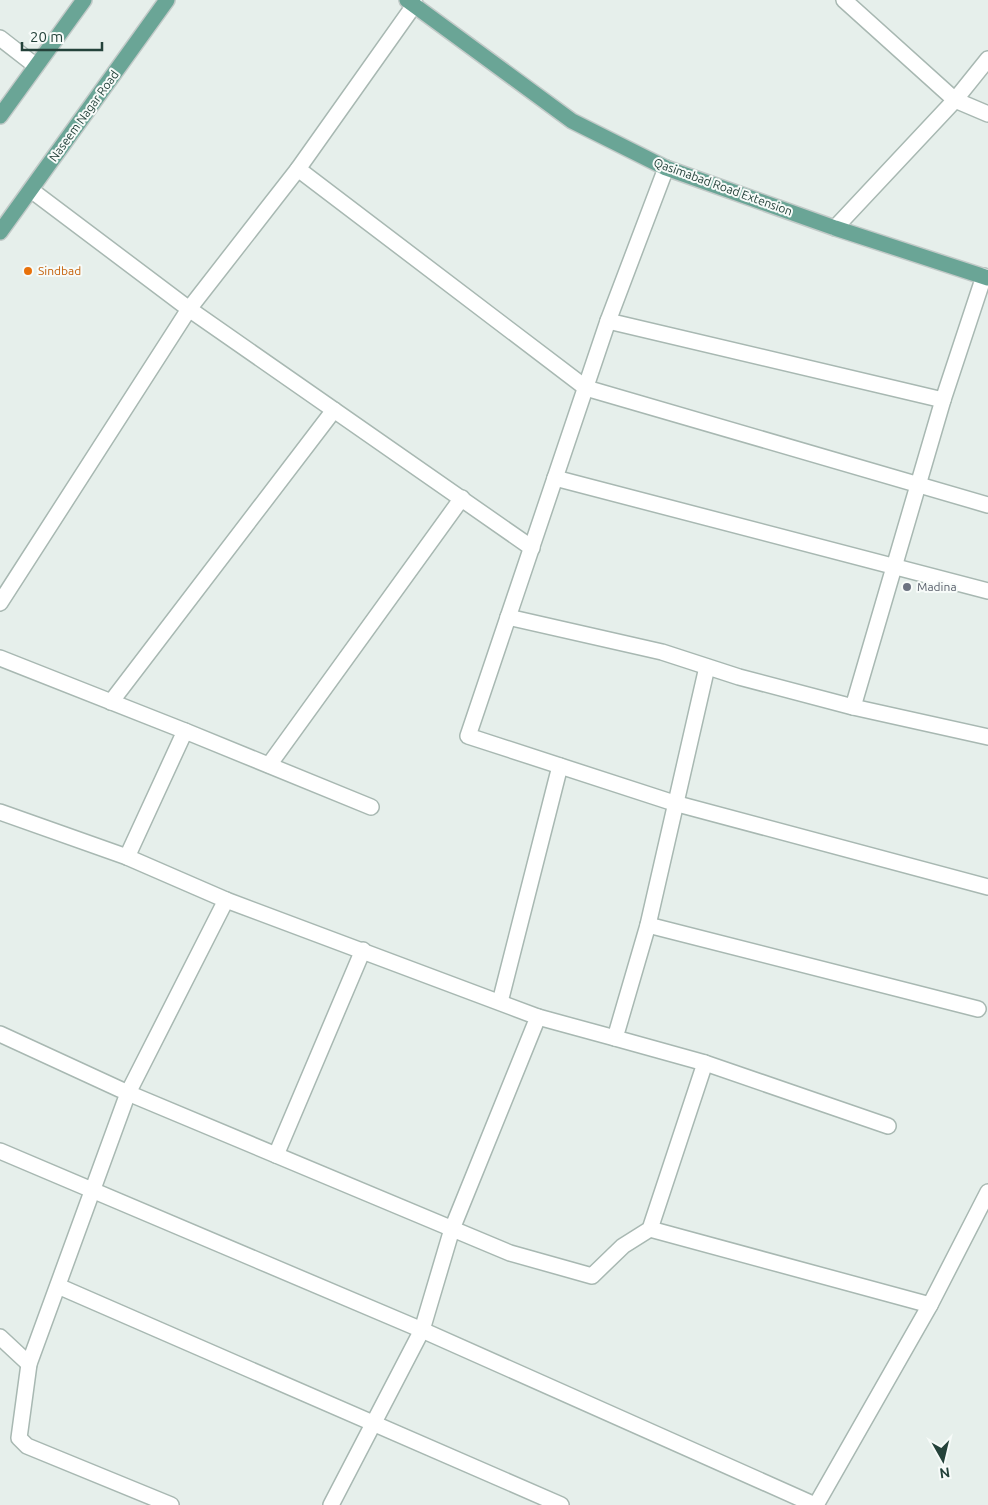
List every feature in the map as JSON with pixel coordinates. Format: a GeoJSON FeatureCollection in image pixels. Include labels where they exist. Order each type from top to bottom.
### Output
{"type":"FeatureCollection","features":[{"type":"Feature","properties":{"kind":"main road"},"geometry":{"type":"LineString","coordinates":[[0,116],[84,0]]}},
{"type":"Feature","properties":{"kind":"main road","name":"Naseem Nagar Road"},"geometry":{"type":"LineString","coordinates":[[0,232],[167,0]]}},
{"type":"Feature","properties":{"kind":"main road","name":"Qasimabad Road Extension"},"geometry":{"type":"LineString","coordinates":[[411,2],[572,121],[666,168],[835,228],[986,277]]}},
{"type":"Feature","properties":{"kind":"street"},"geometry":{"type":"LineString","coordinates":[[844,0],[955,100],[988,114]]}},
{"type":"Feature","properties":{"kind":"street"},"geometry":{"type":"LineString","coordinates":[[0,603],[189,309],[298,169],[411,2]]}},
{"type":"Feature","properties":{"kind":"street"},"geometry":{"type":"LineString","coordinates":[[0,38],[36,66]]}},
{"type":"Feature","properties":{"kind":"street"},"geometry":{"type":"LineString","coordinates":[[835,228],[955,100],[988,59]]}},
{"type":"Feature","properties":{"kind":"street"},"geometry":{"type":"LineString","coordinates":[[666,168],[608,321],[468,736],[674,803],[988,886]]}},
{"type":"Feature","properties":{"kind":"street"},"geometry":{"type":"LineString","coordinates":[[298,169],[586,388],[988,505]]}},
{"type":"Feature","properties":{"kind":"street"},"geometry":{"type":"LineString","coordinates":[[31,190],[189,309],[532,548]]}},
{"type":"Feature","properties":{"kind":"street"},"geometry":{"type":"LineString","coordinates":[[853,707],[943,400],[986,277]]}},
{"type":"Feature","properties":{"kind":"street"},"geometry":{"type":"LineString","coordinates":[[608,321],[943,400]]}},
{"type":"Feature","properties":{"kind":"street"},"geometry":{"type":"LineString","coordinates":[[111,702],[334,410]]}},
{"type":"Feature","properties":{"kind":"street"},"geometry":{"type":"LineString","coordinates":[[555,478],[988,590]]}},
{"type":"Feature","properties":{"kind":"street"},"geometry":{"type":"LineString","coordinates":[[269,765],[462,498]]}},
{"type":"Feature","properties":{"kind":"street"},"geometry":{"type":"LineString","coordinates":[[508,617],[662,652],[853,707],[988,737]]}},
{"type":"Feature","properties":{"kind":"street"},"geometry":{"type":"LineString","coordinates":[[0,658],[371,807]]}},
{"type":"Feature","properties":{"kind":"street"},"geometry":{"type":"LineString","coordinates":[[615,1038],[648,925],[674,803],[707,666]]}},
{"type":"Feature","properties":{"kind":"street"},"geometry":{"type":"LineString","coordinates":[[127,857],[185,731]]}},
{"type":"Feature","properties":{"kind":"street"},"geometry":{"type":"LineString","coordinates":[[500,1002],[560,766]]}},
{"type":"Feature","properties":{"kind":"street"},"geometry":{"type":"LineString","coordinates":[[0,812],[127,857],[226,900],[538,1017],[704,1063],[888,1126]]}},
{"type":"Feature","properties":{"kind":"street"},"geometry":{"type":"LineString","coordinates":[[171,1505],[27,1446],[19,1438],[29,1364],[128,1093],[226,900]]}},
{"type":"Feature","properties":{"kind":"street"},"geometry":{"type":"LineString","coordinates":[[648,925],[978,1009]]}},
{"type":"Feature","properties":{"kind":"street"},"geometry":{"type":"LineString","coordinates":[[276,1156],[363,950]]}},
{"type":"Feature","properties":{"kind":"street"},"geometry":{"type":"LineString","coordinates":[[331,1505],[422,1330],[452,1229],[538,1017]]}},
{"type":"Feature","properties":{"kind":"street"},"geometry":{"type":"LineString","coordinates":[[0,1034],[128,1093],[510,1253],[592,1276],[623,1246],[650,1229],[704,1063]]}},
{"type":"Feature","properties":{"kind":"street"},"geometry":{"type":"LineString","coordinates":[[0,1151],[422,1330],[815,1505],[930,1305],[988,1192]]}},
{"type":"Feature","properties":{"kind":"street"},"geometry":{"type":"LineString","coordinates":[[650,1229],[930,1305]]}},
{"type":"Feature","properties":{"kind":"street"},"geometry":{"type":"LineString","coordinates":[[58,1286],[561,1505]]}},
{"type":"Feature","properties":{"kind":"street"},"geometry":{"type":"LineString","coordinates":[[0,1338],[29,1364]]}},
{"type":"Feature","properties":{"kind":"place","name":"Sindbad"},"geometry":{"type":"Point","coordinates":[28,271]}},
{"type":"Feature","properties":{"kind":"place","name":"Madina"},"geometry":{"type":"Point","coordinates":[907,587]}}]}
